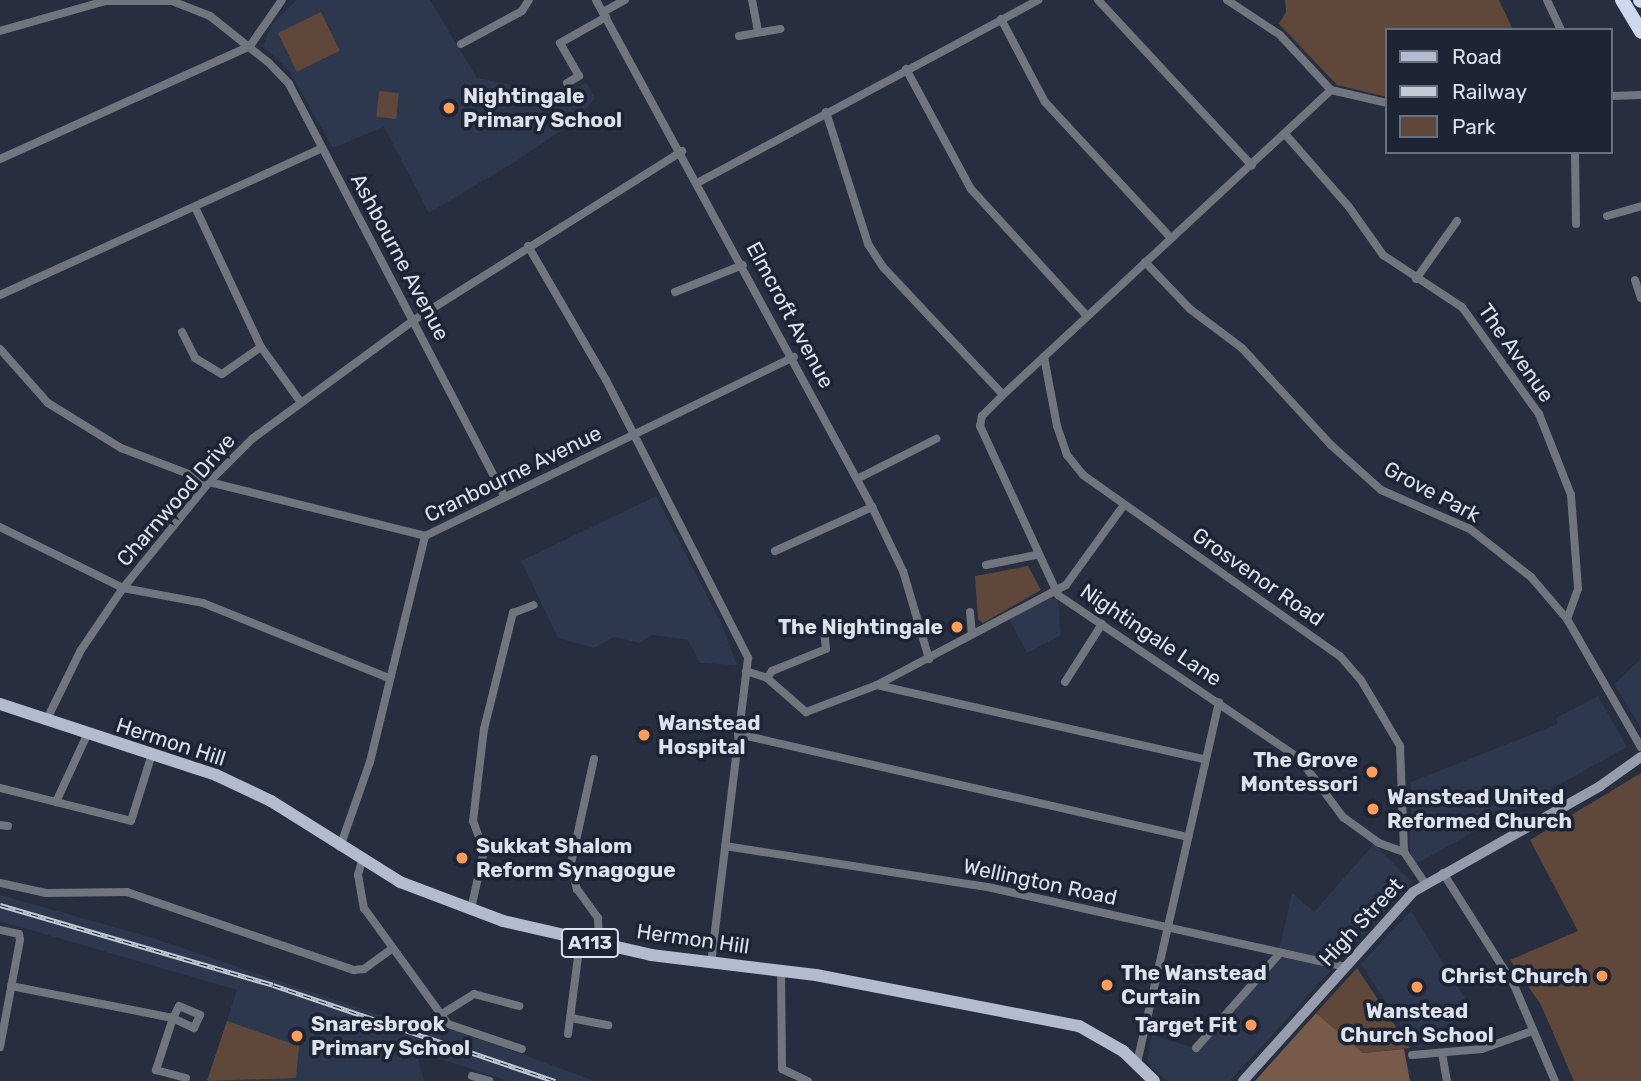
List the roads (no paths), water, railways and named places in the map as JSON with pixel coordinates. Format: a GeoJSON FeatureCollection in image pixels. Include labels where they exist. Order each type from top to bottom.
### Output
{"type":"FeatureCollection","features":[{"type":"Feature","properties":{"kind":"highway"},"geometry":{"type":"LineString","coordinates":[[1624,5],[1641,32]]}},
{"type":"Feature","properties":{"kind":"highway"},"geometry":{"type":"LineString","coordinates":[[1624,5],[1641,40]]}},
{"type":"Feature","properties":{"kind":"main road","name":"Hermon Hill"},"geometry":{"type":"LineString","coordinates":[[0,704],[244,787],[362,861],[409,886],[471,909],[580,941],[781,971],[1079,1026],[1102,1036],[1137,1063],[1154,1081]]}},
{"type":"Feature","properties":{"kind":"street"},"geometry":{"type":"LineString","coordinates":[[0,159],[250,46],[282,0]]}},
{"type":"Feature","properties":{"kind":"street"},"geometry":{"type":"LineString","coordinates":[[461,44],[522,11],[529,0]]}},
{"type":"Feature","properties":{"kind":"street","name":"Elmcroft Avenue"},"geometry":{"type":"LineString","coordinates":[[596,0],[699,181],[872,507],[903,571],[929,659]]}},
{"type":"Feature","properties":{"kind":"street"},"geometry":{"type":"LineString","coordinates":[[567,83],[579,76],[560,43],[625,0]]}},
{"type":"Feature","properties":{"kind":"street"},"geometry":{"type":"LineString","coordinates":[[752,0],[758,32]]}},
{"type":"Feature","properties":{"kind":"street"},"geometry":{"type":"LineString","coordinates":[[699,181],[1038,0]]}},
{"type":"Feature","properties":{"kind":"street"},"geometry":{"type":"LineString","coordinates":[[1098,0],[1252,166]]}},
{"type":"Feature","properties":{"kind":"street"},"geometry":{"type":"LineString","coordinates":[[1227,0],[1280,35],[1331,90],[1386,103]]}},
{"type":"Feature","properties":{"kind":"street"},"geometry":{"type":"LineString","coordinates":[[1546,0],[1560,28]]}},
{"type":"Feature","properties":{"kind":"street","name":"Ashbourne Avenue"},"geometry":{"type":"LineString","coordinates":[[0,31],[105,1],[172,1],[211,16],[250,46],[289,84],[414,320],[503,496]]}},
{"type":"Feature","properties":{"kind":"street"},"geometry":{"type":"LineString","coordinates":[[1002,19],[1045,102],[1171,238]]}},
{"type":"Feature","properties":{"kind":"street"},"geometry":{"type":"LineString","coordinates":[[738,36],[780,29]]}},
{"type":"Feature","properties":{"kind":"street"},"geometry":{"type":"LineString","coordinates":[[906,69],[971,189],[1087,316]]}},
{"type":"Feature","properties":{"kind":"street"},"geometry":{"type":"LineString","coordinates":[[1124,505],[1066,585],[1055,590],[1036,555],[984,437],[980,419],[1331,90]]}},
{"type":"Feature","properties":{"kind":"street"},"geometry":{"type":"LineString","coordinates":[[1613,96],[1641,95]]}},
{"type":"Feature","properties":{"kind":"street"},"geometry":{"type":"LineString","coordinates":[[826,112],[868,244],[883,267],[1003,395]]}},
{"type":"Feature","properties":{"kind":"street","name":"The Avenue"},"geometry":{"type":"LineString","coordinates":[[1286,134],[1384,255],[1416,279],[1462,307],[1539,414],[1571,495],[1578,589],[1567,619]]}},
{"type":"Feature","properties":{"kind":"street"},"geometry":{"type":"LineString","coordinates":[[0,295],[322,148]]}},
{"type":"Feature","properties":{"kind":"street","name":"Charnwood Drive"},"geometry":{"type":"LineString","coordinates":[[47,721],[81,650],[123,588],[209,482],[300,401],[414,320],[682,151]]}},
{"type":"Feature","properties":{"kind":"street"},"geometry":{"type":"LineString","coordinates":[[1575,154],[1576,224]]}},
{"type":"Feature","properties":{"kind":"street"},"geometry":{"type":"LineString","coordinates":[[1606,216],[1641,206]]}},
{"type":"Feature","properties":{"kind":"street"},"geometry":{"type":"LineString","coordinates":[[195,207],[261,347],[300,401]]}},
{"type":"Feature","properties":{"kind":"street"},"geometry":{"type":"LineString","coordinates":[[1416,279],[1457,221]]}},
{"type":"Feature","properties":{"kind":"street"},"geometry":{"type":"LineString","coordinates":[[528,246],[635,435],[744,646],[746,671],[711,962]]}},
{"type":"Feature","properties":{"kind":"street","name":"Grove Park"},"geometry":{"type":"LineString","coordinates":[[1145,262],[1190,309],[1242,348],[1331,445],[1381,490],[1470,529],[1531,577],[1567,619],[1641,747]]}},
{"type":"Feature","properties":{"kind":"street"},"geometry":{"type":"LineString","coordinates":[[675,292],[743,265]]}},
{"type":"Feature","properties":{"kind":"street"},"geometry":{"type":"LineString","coordinates":[[1635,280],[1641,298]]}},
{"type":"Feature","properties":{"kind":"street"},"geometry":{"type":"LineString","coordinates":[[182,332],[195,358],[222,374],[261,347]]}},
{"type":"Feature","properties":{"kind":"street"},"geometry":{"type":"LineString","coordinates":[[0,349],[48,403],[121,448],[209,482],[425,536]]}},
{"type":"Feature","properties":{"kind":"street","name":"Cranbourne Avenue"},"geometry":{"type":"LineString","coordinates":[[340,847],[370,762],[425,536],[794,357]]}},
{"type":"Feature","properties":{"kind":"street","name":"Grosvenor Road"},"geometry":{"type":"LineString","coordinates":[[1044,357],[1067,455],[1083,475],[1340,656],[1362,680],[1400,746],[1404,852]]}},
{"type":"Feature","properties":{"kind":"street"},"geometry":{"type":"LineString","coordinates":[[857,479],[936,439]]}},
{"type":"Feature","properties":{"kind":"street"},"geometry":{"type":"LineString","coordinates":[[775,551],[872,507]]}},
{"type":"Feature","properties":{"kind":"street"},"geometry":{"type":"LineString","coordinates":[[0,527],[123,588],[203,603],[389,678]]}},
{"type":"Feature","properties":{"kind":"street"},"geometry":{"type":"LineString","coordinates":[[986,565],[1036,555]]}},
{"type":"Feature","properties":{"kind":"street","name":"Nightingale Lane"},"geometry":{"type":"LineString","coordinates":[[746,671],[767,678],[806,712],[877,685],[1055,590],[1299,758],[1343,817],[1378,843],[1404,852]]}},
{"type":"Feature","properties":{"kind":"street"},"geometry":{"type":"LineString","coordinates":[[471,909],[484,851],[472,821],[484,729],[513,614],[534,605]]}},
{"type":"Feature","properties":{"kind":"street"},"geometry":{"type":"LineString","coordinates":[[970,612],[972,634]]}},
{"type":"Feature","properties":{"kind":"street"},"geometry":{"type":"LineString","coordinates":[[1065,682],[1102,624]]}},
{"type":"Feature","properties":{"kind":"street"},"geometry":{"type":"LineString","coordinates":[[767,678],[772,671],[826,649],[824,629]]}},
{"type":"Feature","properties":{"kind":"street"},"geometry":{"type":"LineString","coordinates":[[877,685],[1204,760]]}},
{"type":"Feature","properties":{"kind":"street"},"geometry":{"type":"LineString","coordinates":[[1137,1063],[1219,702]]}},
{"type":"Feature","properties":{"kind":"street"},"geometry":{"type":"LineString","coordinates":[[738,734],[1188,836]]}},
{"type":"Feature","properties":{"kind":"street"},"geometry":{"type":"LineString","coordinates":[[56,802],[86,735]]}},
{"type":"Feature","properties":{"kind":"street"},"geometry":{"type":"LineString","coordinates":[[0,788],[131,821],[152,754]]}},
{"type":"Feature","properties":{"kind":"street","name":"High Street"},"geometry":{"type":"LineString","coordinates":[[1243,1081],[1425,883],[1600,786],[1641,757]]}},
{"type":"Feature","properties":{"kind":"street"},"geometry":{"type":"LineString","coordinates":[[594,759],[571,864],[577,889],[598,918],[599,944]]}},
{"type":"Feature","properties":{"kind":"street","name":"Wellington Road"},"geometry":{"type":"LineString","coordinates":[[725,846],[954,881],[1345,967]]}},
{"type":"Feature","properties":{"kind":"street"},"geometry":{"type":"LineString","coordinates":[[1404,852],[1425,883]]}},
{"type":"Feature","properties":{"kind":"street"},"geometry":{"type":"LineString","coordinates":[[362,861],[358,876],[364,908],[442,1014],[454,1027],[522,1049]]}},
{"type":"Feature","properties":{"kind":"street"},"geometry":{"type":"LineString","coordinates":[[1443,873],[1514,985],[1555,1081]]}},
{"type":"Feature","properties":{"kind":"street"},"geometry":{"type":"LineString","coordinates":[[0,883],[46,893],[127,892],[354,970],[376,962],[392,949]]}},
{"type":"Feature","properties":{"kind":"street"},"geometry":{"type":"LineString","coordinates":[[0,930],[19,934],[20,940],[0,1047]]}},
{"type":"Feature","properties":{"kind":"street"},"geometry":{"type":"LineString","coordinates":[[568,1034],[580,941]]}},
{"type":"Feature","properties":{"kind":"street"},"geometry":{"type":"LineString","coordinates":[[1196,1048],[1280,953]]}},
{"type":"Feature","properties":{"kind":"street"},"geometry":{"type":"LineString","coordinates":[[781,971],[782,1069],[808,1081]]}},
{"type":"Feature","properties":{"kind":"street"},"geometry":{"type":"LineString","coordinates":[[12,986],[173,1018],[156,1070],[186,1078]]}},
{"type":"Feature","properties":{"kind":"street"},"geometry":{"type":"LineString","coordinates":[[442,1014],[474,994],[519,1006]]}},
{"type":"Feature","properties":{"kind":"street"},"geometry":{"type":"LineString","coordinates":[[571,1018],[608,1025]]}},
{"type":"Feature","properties":{"kind":"street"},"geometry":{"type":"LineString","coordinates":[[1412,1055],[1482,1049],[1532,1031]]}},
{"type":"Feature","properties":{"kind":"street"},"geometry":{"type":"LineString","coordinates":[[1442,1053],[1447,1081]]}},
{"type":"Feature","properties":{"kind":"street"},"geometry":{"type":"LineString","coordinates":[[472,1076],[489,1081]]}},
{"type":"Feature","properties":{"kind":"railway"},"geometry":{"type":"LineString","coordinates":[[0,905],[273,985],[555,1081]]}},
{"type":"Feature","properties":{"kind":"place","name":"Nightingale Primary School"},"geometry":{"type":"Point","coordinates":[449,108]}},
{"type":"Feature","properties":{"kind":"place","name":"The Nightingale"},"geometry":{"type":"Point","coordinates":[957,627]}},
{"type":"Feature","properties":{"kind":"place","name":"Wanstead Hospital"},"geometry":{"type":"Point","coordinates":[644,735]}},
{"type":"Feature","properties":{"kind":"place","name":"The Grove Montessori"},"geometry":{"type":"Point","coordinates":[1372,772]}},
{"type":"Feature","properties":{"kind":"place","name":"Wanstead United Reformed Church"},"geometry":{"type":"Point","coordinates":[1373,809]}},
{"type":"Feature","properties":{"kind":"place","name":"Sukkat Shalom Reform Synagogue"},"geometry":{"type":"Point","coordinates":[462,858]}},
{"type":"Feature","properties":{"kind":"place","name":"Christ Church"},"geometry":{"type":"Point","coordinates":[1602,976]}},
{"type":"Feature","properties":{"kind":"place","name":"The Wanstead Curtain"},"geometry":{"type":"Point","coordinates":[1107,985]}},
{"type":"Feature","properties":{"kind":"place","name":"Wanstead Church School"},"geometry":{"type":"Point","coordinates":[1417,987]}},
{"type":"Feature","properties":{"kind":"place","name":"Target Fit"},"geometry":{"type":"Point","coordinates":[1251,1025]}},
{"type":"Feature","properties":{"kind":"place","name":"Snaresbrook Primary School"},"geometry":{"type":"Point","coordinates":[297,1036]}}]}
